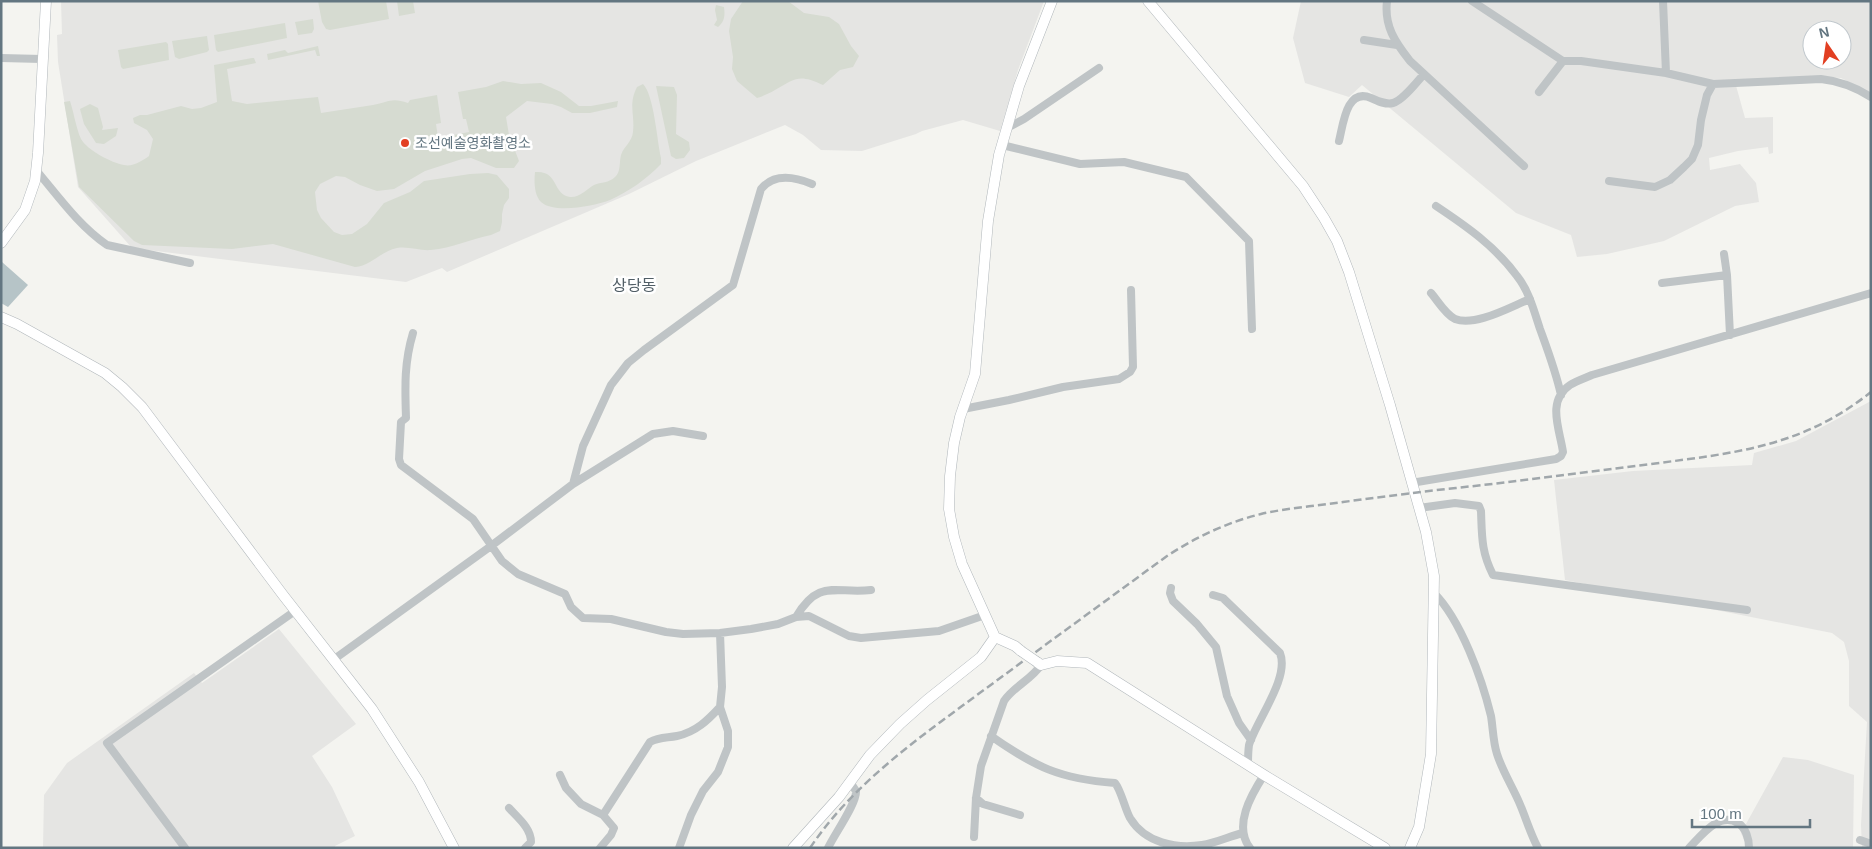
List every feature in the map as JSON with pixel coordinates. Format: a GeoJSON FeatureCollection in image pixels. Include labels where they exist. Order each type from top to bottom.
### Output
{"type":"FeatureCollection","features":[{"type":"Feature","properties":{"kind":"street"},"geometry":{"type":"LineString","coordinates":[[1,243],[25,210],[35,181],[46,1]]}},
{"type":"Feature","properties":{"kind":"street"},"geometry":{"type":"LineString","coordinates":[[1052,1],[1019,86],[1002,144],[988,221],[975,374],[954,443],[950,476],[949,509],[954,537],[962,564],[995,636],[1015,646],[1039,664],[1057,661],[1087,663],[1264,775],[1385,848]]}},
{"type":"Feature","properties":{"kind":"street"},"geometry":{"type":"LineString","coordinates":[[1148,1],[1303,186],[1337,241],[1349,272],[1390,405],[1426,532],[1434,576],[1431,754],[1419,827],[1410,848]]}},
{"type":"Feature","properties":{"kind":"street"},"geometry":{"type":"LineString","coordinates":[[1387,1],[1388,28],[1397,45],[1410,61],[1524,166]]}},
{"type":"Feature","properties":{"kind":"street"},"geometry":{"type":"LineString","coordinates":[[1472,1],[1563,61],[1582,61],[1666,73],[1713,84],[1821,79],[1837,81],[1858,89],[1871,97]]}},
{"type":"Feature","properties":{"kind":"street"},"geometry":{"type":"LineString","coordinates":[[1663,1],[1666,73]]}},
{"type":"Feature","properties":{"kind":"street"},"geometry":{"type":"LineString","coordinates":[[1364,40],[1397,45]]}},
{"type":"Feature","properties":{"kind":"street"},"geometry":{"type":"LineString","coordinates":[[1,58],[42,59]]}},
{"type":"Feature","properties":{"kind":"street"},"geometry":{"type":"LineString","coordinates":[[1539,92],[1563,61]]}},
{"type":"Feature","properties":{"kind":"street"},"geometry":{"type":"LineString","coordinates":[[1007,128],[1024,120],[1099,68]]}},
{"type":"Feature","properties":{"kind":"street"},"geometry":{"type":"LineString","coordinates":[[1339,141],[1350,102],[1360,96],[1366,96],[1385,104],[1397,102],[1424,74]]}},
{"type":"Feature","properties":{"kind":"street"},"geometry":{"type":"LineString","coordinates":[[1609,181],[1656,187],[1670,180],[1684,167],[1692,159],[1698,144],[1707,96],[1713,84]]}},
{"type":"Feature","properties":{"kind":"street"},"geometry":{"type":"LineString","coordinates":[[1002,144],[1080,164],[1124,162],[1186,177],[1249,241],[1252,329]]}},
{"type":"Feature","properties":{"kind":"street"},"geometry":{"type":"LineString","coordinates":[[36,170],[74,215],[107,245],[190,263]]}},
{"type":"Feature","properties":{"kind":"street"},"geometry":{"type":"LineString","coordinates":[[573,484],[583,446],[611,385],[628,363],[733,285],[761,188],[769,181],[781,178],[802,180],[812,184]]}},
{"type":"Feature","properties":{"kind":"street"},"geometry":{"type":"LineString","coordinates":[[1436,206],[1487,242],[1518,277],[1530,299],[1561,395]]}},
{"type":"Feature","properties":{"kind":"street"},"geometry":{"type":"LineString","coordinates":[[1724,254],[1730,335]]}},
{"type":"Feature","properties":{"kind":"street"},"geometry":{"type":"LineString","coordinates":[[1662,283],[1727,275]]}},
{"type":"Feature","properties":{"kind":"street"},"geometry":{"type":"LineString","coordinates":[[963,409],[1010,400],[1063,386],[1119,379],[1130,372],[1133,367],[1131,290]]}},
{"type":"Feature","properties":{"kind":"street"},"geometry":{"type":"LineString","coordinates":[[1431,293],[1448,314],[1464,321],[1479,320],[1530,299]]}},
{"type":"Feature","properties":{"kind":"street"},"geometry":{"type":"LineString","coordinates":[[1411,483],[1556,459],[1561,456],[1562,448],[1556,418],[1556,406],[1561,395],[1569,385],[1592,375],[1871,294]]}},
{"type":"Feature","properties":{"kind":"street"},"geometry":{"type":"LineString","coordinates":[[1,317],[105,373],[136,400],[295,611],[372,709],[419,782],[454,848]]}},
{"type":"Feature","properties":{"kind":"street"},"geometry":{"type":"LineString","coordinates":[[413,333],[405,370],[406,418],[400,422],[399,459],[401,465],[473,519],[502,561],[518,574],[565,594],[571,607],[583,618],[611,620],[683,634],[720,633],[778,624],[796,617],[809,616],[849,636],[861,638],[939,631],[985,615]]}},
{"type":"Feature","properties":{"kind":"street"},"geometry":{"type":"LineString","coordinates":[[334,660],[573,484],[653,434],[673,431],[703,436]]}},
{"type":"Feature","properties":{"kind":"street"},"geometry":{"type":"LineString","coordinates":[[1418,508],[1455,503],[1479,506],[1481,511],[1482,545],[1485,559],[1493,575],[1747,610]]}},
{"type":"Feature","properties":{"kind":"street"},"geometry":{"type":"LineString","coordinates":[[1171,588],[1173,601],[1197,624],[1216,647],[1227,696],[1239,723],[1252,740]]}},
{"type":"Feature","properties":{"kind":"street"},"geometry":{"type":"LineString","coordinates":[[796,617],[803,606],[819,592],[829,590],[871,590]]}},
{"type":"Feature","properties":{"kind":"street"},"geometry":{"type":"LineString","coordinates":[[1434,593],[1444,603],[1473,658],[1486,698],[1497,753],[1538,848]]}},
{"type":"Feature","properties":{"kind":"street"},"geometry":{"type":"LineString","coordinates":[[1213,595],[1223,598],[1280,653],[1282,660],[1282,669],[1273,695],[1249,747],[1248,765]]}},
{"type":"Feature","properties":{"kind":"street"},"geometry":{"type":"LineString","coordinates":[[185,848],[107,743],[295,611]]}},
{"type":"Feature","properties":{"kind":"street"},"geometry":{"type":"LineString","coordinates":[[679,848],[691,815],[703,791],[718,772],[728,747],[728,732],[720,707],[722,687],[720,633]]}},
{"type":"Feature","properties":{"kind":"street"},"geometry":{"type":"LineString","coordinates":[[793,848],[850,782],[870,755],[927,700],[981,657],[995,636]]}},
{"type":"Feature","properties":{"kind":"street"},"geometry":{"type":"LineString","coordinates":[[974,837],[976,798],[981,766],[1004,701],[1010,692],[1035,674],[1039,664]]}},
{"type":"Feature","properties":{"kind":"street"},"geometry":{"type":"LineString","coordinates":[[603,815],[650,742],[655,739],[688,733],[707,721],[720,707]]}},
{"type":"Feature","properties":{"kind":"street"},"geometry":{"type":"LineString","coordinates":[[991,736],[1036,766],[1088,781],[1115,783],[1131,819],[1141,832],[1164,843],[1191,847],[1243,833]]}},
{"type":"Feature","properties":{"kind":"street"},"geometry":{"type":"LineString","coordinates":[[560,775],[566,788],[581,804],[603,815],[614,828],[611,835],[600,848]]}},
{"type":"Feature","properties":{"kind":"street"},"geometry":{"type":"LineString","coordinates":[[1250,848],[1243,833],[1243,824],[1254,790],[1264,775]]}},
{"type":"Feature","properties":{"kind":"street"},"geometry":{"type":"LineString","coordinates":[[828,848],[857,796],[850,782]]}},
{"type":"Feature","properties":{"kind":"street"},"geometry":{"type":"LineString","coordinates":[[976,798],[983,804],[1020,815]]}},
{"type":"Feature","properties":{"kind":"street"},"geometry":{"type":"LineString","coordinates":[[509,808],[531,834],[531,842],[525,848]]}},
{"type":"Feature","properties":{"kind":"street"},"geometry":{"type":"LineString","coordinates":[[1689,848],[1717,822],[1726,819],[1740,824],[1746,833],[1749,848]]}},
{"type":"Feature","properties":{"kind":"street"},"geometry":{"type":"LineString","coordinates":[[1860,840],[1871,844]]}},
{"type":"Feature","properties":{"kind":"shaded area","name":"조선예술영화촬영소"},"geometry":{"type":"Polygon","coordinates":[[[61,1],[1044,1],[1018,70],[1000,131],[963,120],[922,131],[862,151],[821,150],[803,135],[785,125],[696,161],[629,194],[447,272],[442,268],[406,282],[132,248],[78,187],[58,62],[57,35],[62,34],[61,1]]]}},
{"type":"Feature","properties":{"kind":"shaded area"},"geometry":{"type":"Polygon","coordinates":[[[318,1],[386,1],[389,19],[330,30],[326,29],[322,22],[318,1]]]}},
{"type":"Feature","properties":{"kind":"shaded area"},"geometry":{"type":"Polygon","coordinates":[[[397,1],[413,1],[415,13],[399,16],[397,1]]]}},
{"type":"Feature","properties":{"kind":"shaded area"},"geometry":{"type":"Polygon","coordinates":[[[743,1],[788,1],[804,13],[829,17],[839,24],[859,56],[853,67],[840,70],[823,85],[808,79],[798,79],[757,98],[737,81],[732,69],[733,57],[729,31],[731,19],[743,1]]]}},
{"type":"Feature","properties":{"kind":"shaded area"},"geometry":{"type":"Polygon","coordinates":[[[1301,1],[1871,1],[1871,93],[1841,78],[1824,77],[1735,82],[1745,118],[1773,117],[1773,153],[1769,154],[1768,147],[1738,151],[1709,158],[1710,170],[1740,164],[1756,183],[1759,202],[1735,206],[1664,241],[1607,254],[1577,257],[1571,235],[1516,213],[1362,85],[1349,97],[1305,83],[1293,38],[1301,1]]]}},
{"type":"Feature","properties":{"kind":"shaded area"},"geometry":{"type":"Polygon","coordinates":[[[716,5],[724,7],[723,20],[718,27],[714,25],[717,20],[716,5]]]}},
{"type":"Feature","properties":{"kind":"shaded area"},"geometry":{"type":"Polygon","coordinates":[[[313,19],[314,29],[312,33],[298,35],[295,22],[313,19]]]}},
{"type":"Feature","properties":{"kind":"shaded area"},"geometry":{"type":"Polygon","coordinates":[[[285,23],[287,38],[218,52],[216,50],[214,35],[285,23]]]}},
{"type":"Feature","properties":{"kind":"shaded area"},"geometry":{"type":"Polygon","coordinates":[[[207,36],[209,50],[207,52],[179,59],[175,57],[172,41],[207,36]]]}},
{"type":"Feature","properties":{"kind":"shaded area"},"geometry":{"type":"Polygon","coordinates":[[[166,42],[168,44],[169,60],[123,69],[121,67],[118,50],[166,42]]]}},
{"type":"Feature","properties":{"kind":"shaded area"},"geometry":{"type":"Polygon","coordinates":[[[318,46],[320,56],[317,56],[315,50],[268,60],[267,54],[285,50],[288,53],[318,46]]]}},
{"type":"Feature","properties":{"kind":"shaded area"},"geometry":{"type":"Polygon","coordinates":[[[254,58],[256,63],[227,69],[232,101],[247,104],[318,97],[321,113],[398,100],[408,103],[410,100],[437,95],[441,123],[436,124],[438,138],[469,132],[466,119],[463,119],[458,92],[486,87],[503,81],[521,84],[541,83],[561,92],[579,106],[591,106],[618,101],[617,107],[590,113],[572,113],[552,104],[527,101],[506,117],[509,135],[519,161],[514,168],[496,168],[471,158],[462,159],[425,171],[394,189],[377,191],[345,177],[336,176],[320,184],[315,192],[317,210],[321,218],[334,232],[342,235],[352,234],[367,224],[384,203],[410,192],[424,181],[470,174],[488,173],[497,175],[509,189],[509,198],[504,205],[500,231],[491,235],[439,249],[397,248],[366,264],[355,267],[273,244],[232,249],[142,245],[134,241],[79,187],[64,102],[70,101],[79,135],[84,143],[94,152],[107,159],[119,164],[131,165],[149,156],[153,139],[147,130],[134,123],[133,118],[181,106],[192,109],[201,108],[217,102],[214,65],[254,58]]]}},
{"type":"Feature","properties":{"kind":"shaded area"},"geometry":{"type":"Polygon","coordinates":[[[643,84],[650,98],[661,164],[643,180],[610,200],[575,208],[555,208],[541,202],[536,192],[535,172],[543,172],[548,175],[552,178],[560,192],[570,197],[580,195],[594,185],[613,179],[617,175],[621,155],[632,135],[634,93],[637,87],[643,84]]]}},
{"type":"Feature","properties":{"kind":"shaded area"},"geometry":{"type":"Polygon","coordinates":[[[656,86],[674,87],[677,95],[676,134],[689,142],[690,150],[684,158],[676,159],[671,156],[656,86]]]}},
{"type":"Feature","properties":{"kind":"shaded area"},"geometry":{"type":"Polygon","coordinates":[[[90,104],[98,108],[103,127],[102,130],[118,128],[116,136],[104,144],[96,143],[84,124],[80,109],[90,104]]]}},
{"type":"Feature","properties":{"kind":"shaded area"},"geometry":{"type":"Polygon","coordinates":[[[2,262],[28,285],[8,307],[1,303],[2,262]]]}},
{"type":"Feature","properties":{"kind":"shaded area"},"geometry":{"type":"Polygon","coordinates":[[[1871,401],[1871,848],[1862,848],[1861,825],[1867,722],[1849,706],[1849,661],[1844,642],[1832,633],[1565,580],[1554,480],[1633,471],[1752,465],[1754,453],[1796,441],[1871,401]]]}},
{"type":"Feature","properties":{"kind":"shaded area"},"geometry":{"type":"Polygon","coordinates":[[[279,629],[356,724],[312,756],[332,787],[355,836],[335,846],[335,848],[43,848],[44,795],[67,763],[194,673],[202,683],[279,629]]]}},
{"type":"Feature","properties":{"kind":"shaded area"},"geometry":{"type":"Polygon","coordinates":[[[1783,757],[1808,760],[1854,775],[1853,848],[1745,848],[1745,842],[1741,833],[1783,757]]]}},
{"type":"Feature","properties":{"kind":"railway"},"geometry":{"type":"LineString","coordinates":[[810,848],[846,803],[909,746],[1167,556],[1212,531],[1249,517],[1281,510],[1651,464],[1739,451],[1793,436],[1819,425],[1871,392]]}},
{"type":"Feature","properties":{"kind":"place","name":"조선예술영화촬영소"},"geometry":{"type":"Point","coordinates":[405,143]}},
{"type":"Feature","properties":{"kind":"district","name":"상당동"},"geometry":{"type":"Point","coordinates":[634,285]}}]}
